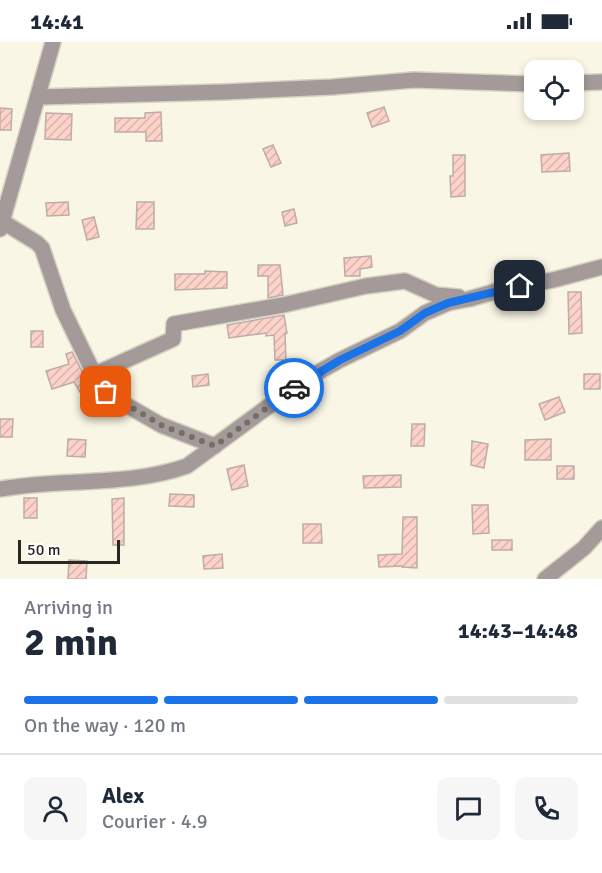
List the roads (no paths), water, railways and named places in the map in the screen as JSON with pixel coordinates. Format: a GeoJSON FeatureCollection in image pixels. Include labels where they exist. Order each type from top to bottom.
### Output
{"type":"FeatureCollection","features":[{"type":"Feature","properties":{"kind":"street"},"geometry":{"type":"LineString","coordinates":[[53,42],[1,223],[20,231],[42,248],[63,310],[100,386],[114,398],[161,425],[215,446]]}},
{"type":"Feature","properties":{"kind":"street"},"geometry":{"type":"LineString","coordinates":[[39,97],[224,92],[332,87],[414,80],[524,84]]}},
{"type":"Feature","properties":{"kind":"street"},"geometry":{"type":"LineString","coordinates":[[584,83],[602,82]]}},
{"type":"Feature","properties":{"kind":"street"},"geometry":{"type":"LineString","coordinates":[[0,489],[28,484],[79,482],[171,472],[187,466],[303,381],[400,331],[425,313],[448,303],[602,267]]}},
{"type":"Feature","properties":{"kind":"street"},"geometry":{"type":"LineString","coordinates":[[93,375],[173,339],[174,324],[405,280],[436,296],[470,299]]}},
{"type":"Feature","properties":{"kind":"street"},"geometry":{"type":"LineString","coordinates":[[545,579],[584,548],[602,528]]}}]}
